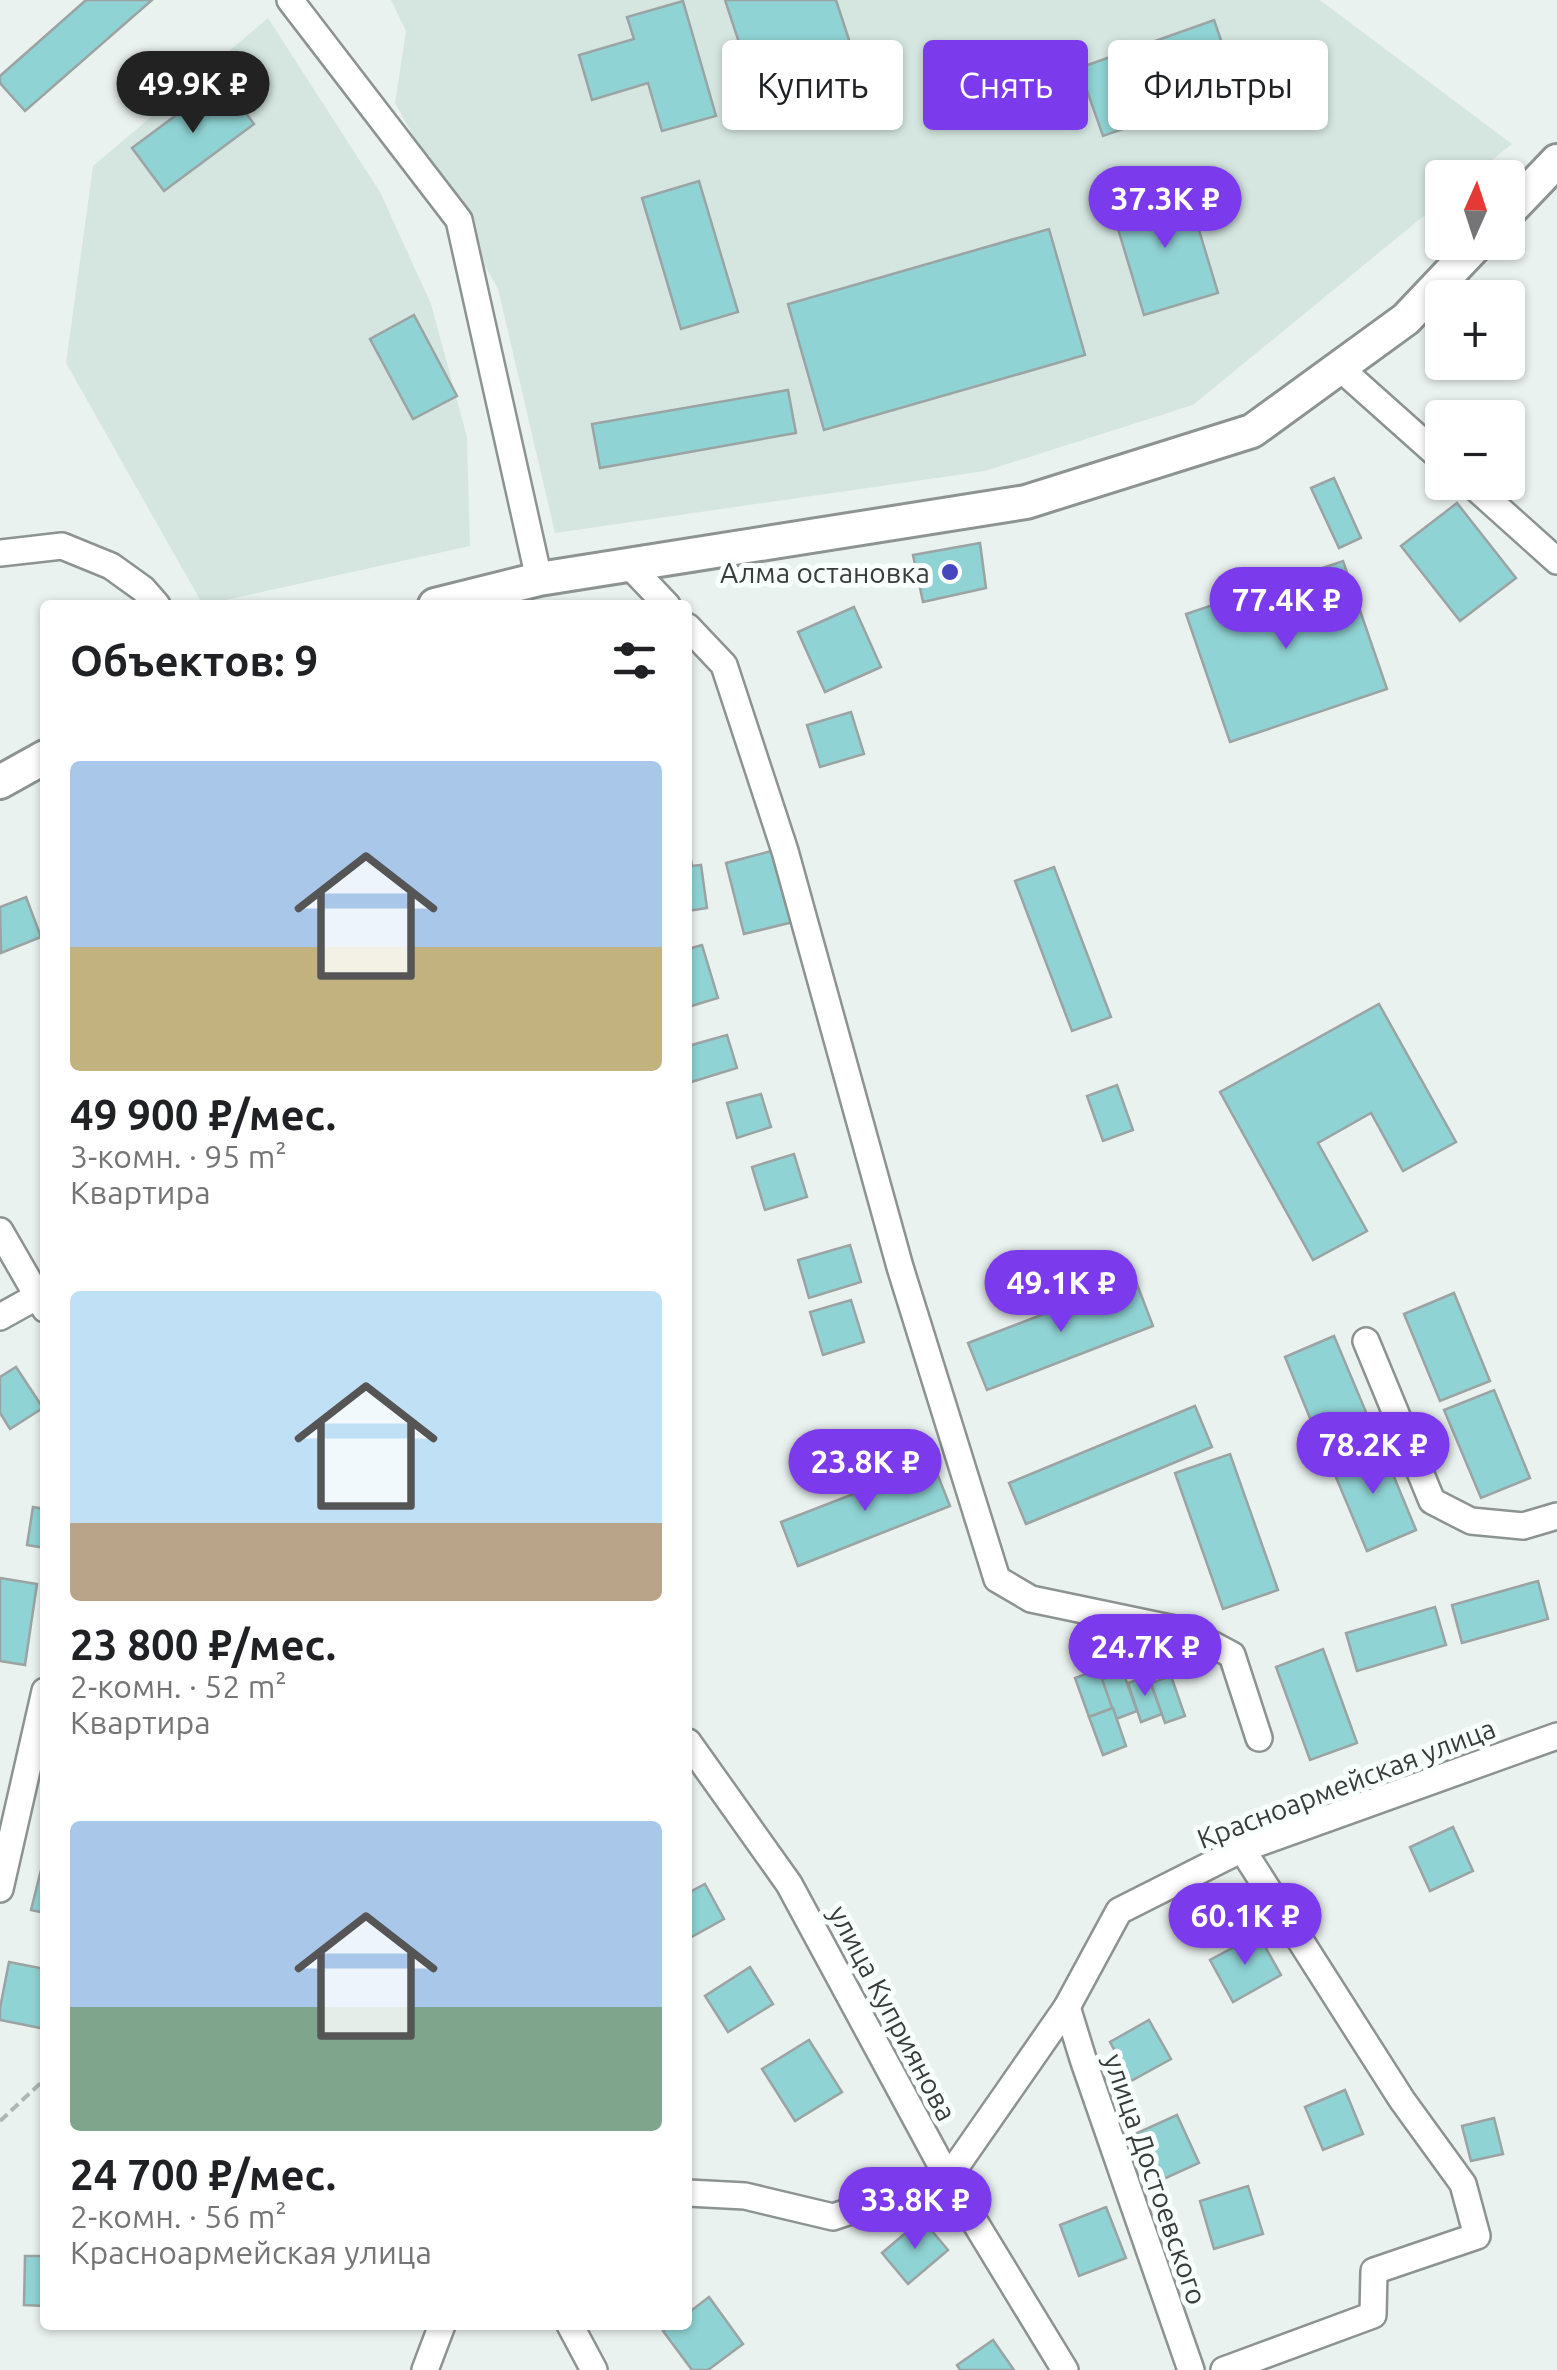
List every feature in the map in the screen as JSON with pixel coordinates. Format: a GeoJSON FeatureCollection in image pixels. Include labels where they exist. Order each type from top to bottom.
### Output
{"type":"FeatureCollection","features":[{"type":"Feature","properties":{"kind":"main road"},"geometry":{"type":"LineString","coordinates":[[1525,194],[1557,160]]}},
{"type":"Feature","properties":{"kind":"main road"},"geometry":{"type":"LineString","coordinates":[[455,600],[539,579],[1026,502],[1252,431],[1406,319],[1462,260]]}},
{"type":"Feature","properties":{"kind":"main road"},"geometry":{"type":"LineString","coordinates":[[0,782],[40,759]]}},
{"type":"Feature","properties":{"kind":"street"},"geometry":{"type":"LineString","coordinates":[[290,0],[460,220],[539,579]]}},
{"type":"Feature","properties":{"kind":"street"},"geometry":{"type":"LineString","coordinates":[[1340,368],[1425,444]]}},
{"type":"Feature","properties":{"kind":"street"},"geometry":{"type":"LineString","coordinates":[[1489,500],[1557,561]]}},
{"type":"Feature","properties":{"kind":"street"},"geometry":{"type":"LineString","coordinates":[[0,553],[62,546],[111,566],[152,600]]}},
{"type":"Feature","properties":{"kind":"street"},"geometry":{"type":"LineString","coordinates":[[628,564],[662,600]]}},
{"type":"Feature","properties":{"kind":"street"},"geometry":{"type":"LineString","coordinates":[[692,631],[724,665],[779,833],[900,1268],[997,1579],[1030,1599],[1190,1632],[1232,1655],[1260,1738]]}},
{"type":"Feature","properties":{"kind":"street"},"geometry":{"type":"LineString","coordinates":[[0,1231],[40,1296]]}},
{"type":"Feature","properties":{"kind":"street"},"geometry":{"type":"LineString","coordinates":[[0,1318],[40,1300]]}},
{"type":"Feature","properties":{"kind":"street"},"geometry":{"type":"LineString","coordinates":[[1366,1342],[1432,1501],[1471,1521],[1524,1526],[1557,1516]]}},
{"type":"Feature","properties":{"kind":"street"},"geometry":{"type":"LineString","coordinates":[[0,1889],[40,1713]]}},
{"type":"Feature","properties":{"kind":"street","name":"Красноармейская улица"},"geometry":{"type":"LineString","coordinates":[[948,2178],[1067,2007],[1120,1911],[1242,1849],[1557,1736]]}},
{"type":"Feature","properties":{"kind":"street","name":"улица Куприянова"},"geometry":{"type":"LineString","coordinates":[[692,1748],[789,1884],[948,2178],[1065,2370]]}},
{"type":"Feature","properties":{"kind":"street"},"geometry":{"type":"LineString","coordinates":[[1224,2370],[1373,2315],[1374,2272],[1477,2236],[1463,2184],[1402,2100],[1242,1849]]}},
{"type":"Feature","properties":{"kind":"street","name":"улица Достоевского"},"geometry":{"type":"LineString","coordinates":[[1067,2007],[1191,2370]]}},
{"type":"Feature","properties":{"kind":"street"},"geometry":{"type":"LineString","coordinates":[[692,2194],[745,2196],[833,2216],[948,2178]]}},
{"type":"Feature","properties":{"kind":"street"},"geometry":{"type":"LineString","coordinates":[[425,2370],[440,2330]]}},
{"type":"Feature","properties":{"kind":"street"},"geometry":{"type":"LineString","coordinates":[[574,2330],[594,2370]]}},
{"type":"Feature","properties":{"kind":"path"},"geometry":{"type":"LineString","coordinates":[[0,2122],[40,2084]]}},
{"type":"Feature","properties":{"kind":"shaded area"},"geometry":{"type":"Polygon","coordinates":[[[391,0],[1320,0],[1512,144],[1492,160],[1425,160],[1425,215],[1193,405],[985,471],[555,533],[498,289],[395,103],[406,31],[391,0]]]}},
{"type":"Feature","properties":{"kind":"shaded area"},"geometry":{"type":"Polygon","coordinates":[[[268,18],[380,192],[431,304],[467,437],[470,546],[226,600],[200,600],[66,363],[93,166],[268,18]]]}},
{"type":"Feature","properties":{"kind":"building"},"geometry":{"type":"Polygon","coordinates":[[[86,0],[152,0],[25,111],[0,83],[0,76],[86,0]]]}},
{"type":"Feature","properties":{"kind":"building"},"geometry":{"type":"Polygon","coordinates":[[[725,0],[836,0],[849,40],[738,40],[725,0]]]}},
{"type":"Feature","properties":{"kind":"building"},"geometry":{"type":"Polygon","coordinates":[[[683,1],[716,116],[662,131],[648,83],[592,100],[579,55],[634,39],[627,17],[683,1]]]}},
{"type":"Feature","properties":{"kind":"building"},"geometry":{"type":"Polygon","coordinates":[[[1214,20],[1221,40],[1158,40],[1214,20]]]}},
{"type":"Feature","properties":{"kind":"building"},"geometry":{"type":"Polygon","coordinates":[[[1108,58],[1108,130],[1120,130],[1103,136],[1088,94],[1088,65],[1108,58]]]}},
{"type":"Feature","properties":{"kind":"building"},"geometry":{"type":"Polygon","coordinates":[[[222,81],[254,124],[164,191],[132,148],[222,81]]]}},
{"type":"Feature","properties":{"kind":"building"},"geometry":{"type":"Polygon","coordinates":[[[699,181],[738,312],[681,329],[642,198],[699,181]]]}},
{"type":"Feature","properties":{"kind":"building"},"geometry":{"type":"Polygon","coordinates":[[[1186,187],[1218,293],[1144,315],[1112,209],[1186,187]]]}},
{"type":"Feature","properties":{"kind":"building"},"geometry":{"type":"Polygon","coordinates":[[[1049,229],[1085,355],[824,430],[788,304],[1049,229]]]}},
{"type":"Feature","properties":{"kind":"building"},"geometry":{"type":"Polygon","coordinates":[[[414,315],[457,396],[413,419],[370,339],[414,315]]]}},
{"type":"Feature","properties":{"kind":"building"},"geometry":{"type":"Polygon","coordinates":[[[788,390],[796,433],[600,468],[592,424],[788,390]]]}},
{"type":"Feature","properties":{"kind":"building"},"geometry":{"type":"Polygon","coordinates":[[[1334,478],[1361,538],[1339,548],[1311,488],[1334,478]]]}},
{"type":"Feature","properties":{"kind":"building"},"geometry":{"type":"Polygon","coordinates":[[[1457,503],[1516,578],[1460,621],[1401,546],[1457,503]]]}},
{"type":"Feature","properties":{"kind":"building","name":"Алма остановка"},"geometry":{"type":"Polygon","coordinates":[[[980,543],[986,588],[923,602],[913,555],[980,543]]]}},
{"type":"Feature","properties":{"kind":"building"},"geometry":{"type":"Polygon","coordinates":[[[1343,561],[1387,689],[1230,742],[1186,614],[1343,561]]]}},
{"type":"Feature","properties":{"kind":"building"},"geometry":{"type":"Polygon","coordinates":[[[854,607],[881,667],[825,692],[798,632],[854,607]]]}},
{"type":"Feature","properties":{"kind":"building"},"geometry":{"type":"Polygon","coordinates":[[[851,712],[864,754],[820,767],[807,725],[851,712]]]}},
{"type":"Feature","properties":{"kind":"building"},"geometry":{"type":"Polygon","coordinates":[[[775,850],[793,922],[744,934],[726,863],[775,850]]]}},
{"type":"Feature","properties":{"kind":"building"},"geometry":{"type":"Polygon","coordinates":[[[701,865],[707,908],[692,910],[692,866],[701,865]]]}},
{"type":"Feature","properties":{"kind":"building"},"geometry":{"type":"Polygon","coordinates":[[[1054,867],[1111,1017],[1072,1031],[1015,881],[1054,867]]]}},
{"type":"Feature","properties":{"kind":"building"},"geometry":{"type":"Polygon","coordinates":[[[26,897],[40,937],[1,953],[0,907],[26,897]]]}},
{"type":"Feature","properties":{"kind":"building"},"geometry":{"type":"Polygon","coordinates":[[[702,945],[718,998],[692,1006],[692,948],[702,945]]]}},
{"type":"Feature","properties":{"kind":"building"},"geometry":{"type":"Polygon","coordinates":[[[1379,1004],[1456,1142],[1403,1171],[1371,1113],[1318,1143],[1367,1231],[1313,1260],[1220,1092],[1379,1004]]]}},
{"type":"Feature","properties":{"kind":"building"},"geometry":{"type":"Polygon","coordinates":[[[727,1035],[737,1068],[692,1082],[692,1045],[727,1035]]]}},
{"type":"Feature","properties":{"kind":"building"},"geometry":{"type":"Polygon","coordinates":[[[1117,1085],[1133,1130],[1103,1141],[1087,1096],[1117,1085]]]}},
{"type":"Feature","properties":{"kind":"building"},"geometry":{"type":"Polygon","coordinates":[[[761,1094],[771,1127],[737,1138],[727,1103],[761,1094]]]}},
{"type":"Feature","properties":{"kind":"building"},"geometry":{"type":"Polygon","coordinates":[[[794,1154],[807,1197],[765,1210],[752,1167],[794,1154]]]}},
{"type":"Feature","properties":{"kind":"building"},"geometry":{"type":"Polygon","coordinates":[[[850,1245],[861,1282],[809,1298],[798,1260],[850,1245]]]}},
{"type":"Feature","properties":{"kind":"building"},"geometry":{"type":"Polygon","coordinates":[[[1135,1279],[1153,1326],[987,1390],[968,1343],[1135,1279]]]}},
{"type":"Feature","properties":{"kind":"building"},"geometry":{"type":"Polygon","coordinates":[[[1454,1293],[1490,1381],[1440,1401],[1404,1314],[1454,1293]]]}},
{"type":"Feature","properties":{"kind":"building"},"geometry":{"type":"Polygon","coordinates":[[[851,1300],[864,1342],[823,1355],[810,1312],[851,1300]]]}},
{"type":"Feature","properties":{"kind":"building"},"geometry":{"type":"Polygon","coordinates":[[[1334,1336],[1371,1424],[1321,1445],[1285,1357],[1334,1336]]]}},
{"type":"Feature","properties":{"kind":"building"},"geometry":{"type":"Polygon","coordinates":[[[16,1367],[40,1403],[40,1410],[10,1429],[0,1413],[0,1377],[16,1367]]]}},
{"type":"Feature","properties":{"kind":"building"},"geometry":{"type":"Polygon","coordinates":[[[1494,1390],[1530,1478],[1481,1498],[1444,1410],[1494,1390]]]}},
{"type":"Feature","properties":{"kind":"building"},"geometry":{"type":"Polygon","coordinates":[[[1195,1406],[1212,1447],[1026,1524],[1009,1483],[1195,1406]]]}},
{"type":"Feature","properties":{"kind":"building"},"geometry":{"type":"Polygon","coordinates":[[[1380,1443],[1416,1530],[1367,1551],[1330,1463],[1380,1443]]]}},
{"type":"Feature","properties":{"kind":"building"},"geometry":{"type":"Polygon","coordinates":[[[1230,1454],[1278,1590],[1223,1609],[1175,1473],[1230,1454]]]}},
{"type":"Feature","properties":{"kind":"building"},"geometry":{"type":"Polygon","coordinates":[[[933,1463],[950,1506],[798,1566],[781,1522],[933,1463]]]}},
{"type":"Feature","properties":{"kind":"building"},"geometry":{"type":"Polygon","coordinates":[[[33,1507],[40,1508],[40,1547],[27,1545],[33,1507]]]}},
{"type":"Feature","properties":{"kind":"building"},"geometry":{"type":"Polygon","coordinates":[[[0,1578],[37,1584],[25,1665],[0,1661],[0,1578]]]}},
{"type":"Feature","properties":{"kind":"building"},"geometry":{"type":"Polygon","coordinates":[[[1538,1581],[1548,1619],[1462,1643],[1452,1605],[1538,1581]]]}},
{"type":"Feature","properties":{"kind":"building"},"geometry":{"type":"Polygon","coordinates":[[[1435,1607],[1446,1645],[1357,1671],[1346,1633],[1435,1607]]]}},
{"type":"Feature","properties":{"kind":"building"},"geometry":{"type":"Polygon","coordinates":[[[1323,1649],[1357,1743],[1310,1760],[1276,1667],[1323,1649]]]}},
{"type":"Feature","properties":{"kind":"building"},"geometry":{"type":"Polygon","coordinates":[[[1099,1669],[1113,1708],[1089,1717],[1075,1678],[1099,1669]]]}},
{"type":"Feature","properties":{"kind":"building"},"geometry":{"type":"Polygon","coordinates":[[[1123,1672],[1137,1711],[1116,1719],[1102,1679],[1123,1672]]]}},
{"type":"Feature","properties":{"kind":"building"},"geometry":{"type":"Polygon","coordinates":[[[1148,1676],[1162,1714],[1141,1722],[1128,1683],[1148,1676]]]}},
{"type":"Feature","properties":{"kind":"building"},"geometry":{"type":"Polygon","coordinates":[[[1171,1676],[1185,1716],[1165,1723],[1151,1683],[1171,1676]]]}},
{"type":"Feature","properties":{"kind":"building"},"geometry":{"type":"Polygon","coordinates":[[[1113,1708],[1126,1746],[1103,1755],[1089,1717],[1113,1708]]]}},
{"type":"Feature","properties":{"kind":"building"},"geometry":{"type":"Polygon","coordinates":[[[1453,1827],[1473,1871],[1430,1891],[1410,1847],[1453,1827]]]}},
{"type":"Feature","properties":{"kind":"building"},"geometry":{"type":"Polygon","coordinates":[[[40,1874],[40,1912],[31,1910],[40,1874]]]}},
{"type":"Feature","properties":{"kind":"building"},"geometry":{"type":"Polygon","coordinates":[[[705,1884],[724,1919],[692,1937],[692,1891],[705,1884]]]}},
{"type":"Feature","properties":{"kind":"building"},"geometry":{"type":"Polygon","coordinates":[[[1258,1934],[1281,1975],[1233,2002],[1210,1960],[1258,1934]]]}},
{"type":"Feature","properties":{"kind":"building"},"geometry":{"type":"Polygon","coordinates":[[[9,1962],[40,1968],[40,2028],[0,2020],[9,1962]]]}},
{"type":"Feature","properties":{"kind":"building"},"geometry":{"type":"Polygon","coordinates":[[[750,1967],[773,2004],[728,2032],[705,1996],[750,1967]]]}},
{"type":"Feature","properties":{"kind":"building"},"geometry":{"type":"Polygon","coordinates":[[[1149,2020],[1171,2059],[1131,2081],[1110,2042],[1149,2020]]]}},
{"type":"Feature","properties":{"kind":"building"},"geometry":{"type":"Polygon","coordinates":[[[809,2040],[842,2092],[795,2121],[762,2069],[809,2040]]]}},
{"type":"Feature","properties":{"kind":"building"},"geometry":{"type":"Polygon","coordinates":[[[1345,2090],[1363,2134],[1323,2150],[1305,2107],[1345,2090]]]}},
{"type":"Feature","properties":{"kind":"building"},"geometry":{"type":"Polygon","coordinates":[[[1177,2115],[1199,2163],[1159,2181],[1137,2133],[1177,2115]]]}},
{"type":"Feature","properties":{"kind":"building"},"geometry":{"type":"Polygon","coordinates":[[[1494,2118],[1503,2154],[1471,2161],[1462,2126],[1494,2118]]]}},
{"type":"Feature","properties":{"kind":"building"},"geometry":{"type":"Polygon","coordinates":[[[1248,2186],[1263,2234],[1214,2249],[1200,2201],[1248,2186]]]}},
{"type":"Feature","properties":{"kind":"building"},"geometry":{"type":"Polygon","coordinates":[[[1106,2207],[1126,2258],[1079,2276],[1060,2225],[1106,2207]]]}},
{"type":"Feature","properties":{"kind":"building"},"geometry":{"type":"Polygon","coordinates":[[[922,2219],[948,2250],[908,2284],[882,2253],[922,2219]]]}},
{"type":"Feature","properties":{"kind":"building"},"geometry":{"type":"Polygon","coordinates":[[[25,2256],[40,2256],[40,2306],[24,2305],[25,2256]]]}},
{"type":"Feature","properties":{"kind":"building"},"geometry":{"type":"Polygon","coordinates":[[[709,2297],[743,2344],[708,2370],[692,2370],[663,2331],[692,2330],[692,2310],[709,2297]]]}},
{"type":"Feature","properties":{"kind":"building"},"geometry":{"type":"Polygon","coordinates":[[[993,2340],[1014,2370],[960,2370],[957,2365],[993,2340]]]}},
{"type":"Feature","properties":{"kind":"place","name":"Алма остановка"},"geometry":{"type":"Point","coordinates":[950,572]}}]}
